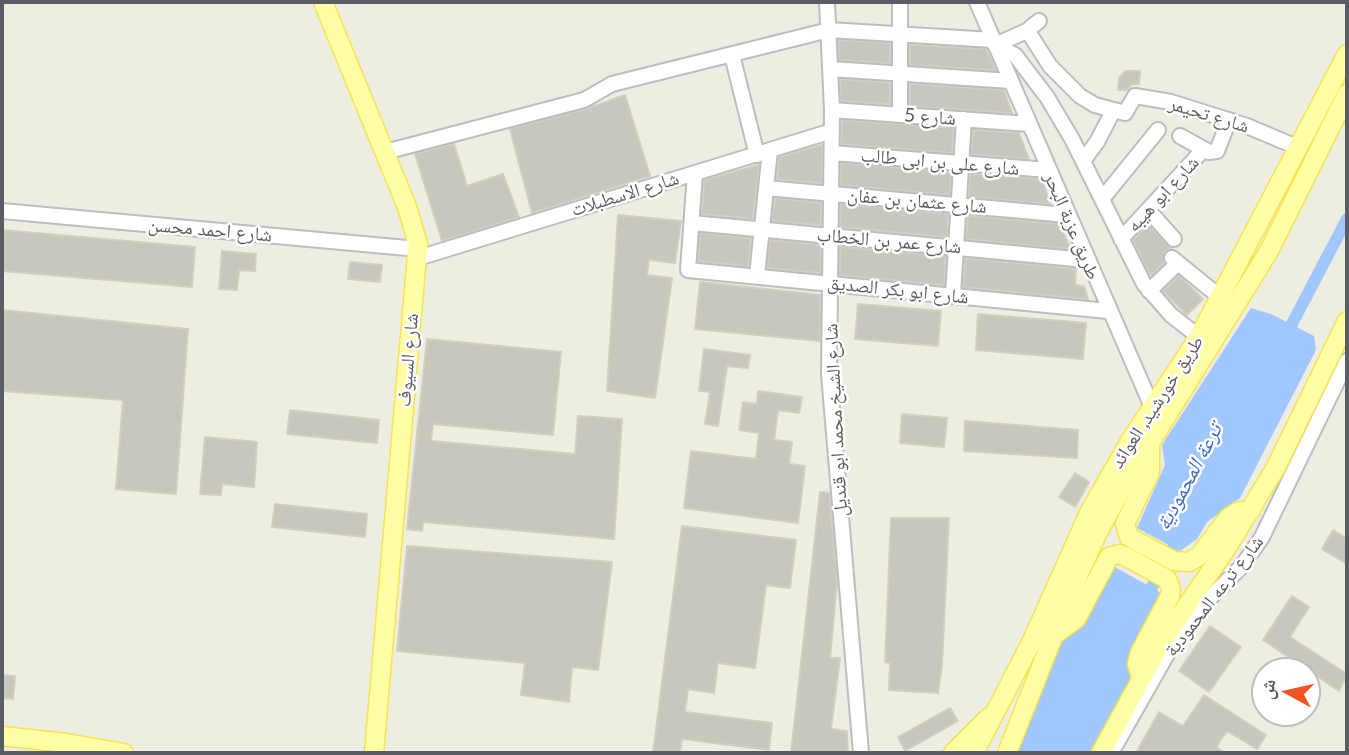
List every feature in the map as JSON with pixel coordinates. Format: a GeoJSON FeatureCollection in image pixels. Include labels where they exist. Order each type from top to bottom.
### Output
{"type":"FeatureCollection","features":[{"type":"Feature","properties":{"kind":"main road","name":"شارع السيوف"},"geometry":{"type":"LineString","coordinates":[[323,2],[407,207],[418,253],[374,753]]}},
{"type":"Feature","properties":{"kind":"main road","name":"طريق خورشيد, العوائد"},"geometry":{"type":"LineString","coordinates":[[974,753],[1000,706],[1088,513],[1152,407],[1199,337],[1347,54]]}},
{"type":"Feature","properties":{"kind":"main road","name":"طريق خورشيد, العوائد"},"geometry":{"type":"LineString","coordinates":[[1007,753],[1097,534],[1269,251],[1347,94]]}},
{"type":"Feature","properties":{"kind":"main road"},"geometry":{"type":"LineString","coordinates":[[1101,753],[1141,676],[1251,510],[1275,469],[1347,321]]}},
{"type":"Feature","properties":{"kind":"main road"},"geometry":{"type":"LineString","coordinates":[[1150,444],[1150,472],[1125,524],[1129,537],[1174,561],[1194,560],[1228,518],[1237,512],[1251,510]]}},
{"type":"Feature","properties":{"kind":"main road"},"geometry":{"type":"LineString","coordinates":[[1054,635],[1076,619],[1109,557],[1119,554],[1125,556],[1167,579],[1170,596],[1140,653],[1137,664],[1141,676]]}},
{"type":"Feature","properties":{"kind":"main road"},"geometry":{"type":"LineString","coordinates":[[953,753],[1000,706]]}},
{"type":"Feature","properties":{"kind":"main road"},"geometry":{"type":"LineString","coordinates":[[375,735],[384,753]]}},
{"type":"Feature","properties":{"kind":"main road"},"geometry":{"type":"LineString","coordinates":[[2,736],[124,753]]}},
{"type":"Feature","properties":{"kind":"main road"},"geometry":{"type":"LineString","coordinates":[[52,741],[75,753]]}},
{"type":"Feature","properties":{"kind":"street","name":"شارع الشيخ محمد ابو قنديل"},"geometry":{"type":"LineString","coordinates":[[827,2],[832,110],[829,374],[862,753]]}},
{"type":"Feature","properties":{"kind":"street"},"geometry":{"type":"LineString","coordinates":[[900,2],[900,114]]}},
{"type":"Feature","properties":{"kind":"street","name":"طريق عزبة البحر"},"geometry":{"type":"LineString","coordinates":[[977,2],[1108,311],[1152,407]]}},
{"type":"Feature","properties":{"kind":"street"},"geometry":{"type":"LineString","coordinates":[[385,152],[583,100],[612,84],[829,30],[994,42],[1034,26],[1050,66],[1064,82],[1095,105],[1120,111],[1083,161]]}},
{"type":"Feature","properties":{"kind":"street","name":"طريق عزبة البحر"},"geometry":{"type":"LineString","coordinates":[[994,42],[1015,55],[1047,97],[1149,291],[1171,315],[1199,337]]}},
{"type":"Feature","properties":{"kind":"street"},"geometry":{"type":"LineString","coordinates":[[732,55],[764,152],[766,188],[757,276]]}},
{"type":"Feature","properties":{"kind":"street"},"geometry":{"type":"LineString","coordinates":[[831,69],[1011,81]]}},
{"type":"Feature","properties":{"kind":"street","name":"شارع تحيمر"},"geometry":{"type":"LineString","coordinates":[[1120,111],[1135,96],[1171,102],[1229,120],[1299,148]]}},
{"type":"Feature","properties":{"kind":"street","name":"شارع 5"},"geometry":{"type":"LineString","coordinates":[[832,110],[1029,124]]}},
{"type":"Feature","properties":{"kind":"street"},"geometry":{"type":"LineString","coordinates":[[953,295],[964,119]]}},
{"type":"Feature","properties":{"kind":"street","name":"شارع ابو هيبه"},"geometry":{"type":"LineString","coordinates":[[1121,239],[1204,149],[1217,151],[1229,120]]}},
{"type":"Feature","properties":{"kind":"street"},"geometry":{"type":"LineString","coordinates":[[1102,199],[1126,173],[1158,130]]}},
{"type":"Feature","properties":{"kind":"street","name":"شارع الاسطبلات"},"geometry":{"type":"LineString","coordinates":[[418,253],[832,131]]}},
{"type":"Feature","properties":{"kind":"street"},"geometry":{"type":"LineString","coordinates":[[1180,136],[1204,149]]}},
{"type":"Feature","properties":{"kind":"street","name":"شارع على بن ابى طالب"},"geometry":{"type":"LineString","coordinates":[[832,153],[1049,170]]}},
{"type":"Feature","properties":{"kind":"street"},"geometry":{"type":"LineString","coordinates":[[692,223],[695,173]]}},
{"type":"Feature","properties":{"kind":"street","name":"شارع عثمان بن عفان"},"geometry":{"type":"LineString","coordinates":[[766,188],[1068,215]]}},
{"type":"Feature","properties":{"kind":"street","name":"شارع احمد محسن"},"geometry":{"type":"LineString","coordinates":[[2,211],[418,253]]}},
{"type":"Feature","properties":{"kind":"street"},"geometry":{"type":"LineString","coordinates":[[1149,211],[1174,239]]}},
{"type":"Feature","properties":{"kind":"street","name":"شارع عمر بن الخطاب"},"geometry":{"type":"LineString","coordinates":[[692,223],[1086,260]]}},
{"type":"Feature","properties":{"kind":"street","name":"شارع ابو بكر الصديق"},"geometry":{"type":"LineString","coordinates":[[692,223],[688,270],[1108,311]]}},
{"type":"Feature","properties":{"kind":"street"},"geometry":{"type":"LineString","coordinates":[[1149,291],[1175,261],[1221,298]]}},
{"type":"Feature","properties":{"kind":"street","name":"شارع ترعه المحمودية"},"geometry":{"type":"LineString","coordinates":[[1111,753],[1170,649],[1205,603],[1242,566],[1262,537],[1347,361]]}},
{"type":"Feature","properties":{"kind":"water"},"geometry":{"type":"Polygon","coordinates":[[[1251,308],[1271,314],[1314,336],[1316,350],[1240,498],[1207,522],[1197,539],[1180,551],[1137,528],[1165,465],[1162,445],[1251,308]]]}},
{"type":"Feature","properties":{"kind":"water"},"geometry":{"type":"Polygon","coordinates":[[[1113,566],[1163,594],[1133,678],[1096,753],[1014,753],[1059,641],[1113,566]]]}},
{"type":"Feature","properties":{"kind":"building"},"geometry":{"type":"Polygon","coordinates":[[[838,40],[890,43],[890,63],[839,60],[838,40]]]}},
{"type":"Feature","properties":{"kind":"building"},"geometry":{"type":"Polygon","coordinates":[[[910,45],[986,49],[996,70],[910,65],[910,45]]]}},
{"type":"Feature","properties":{"kind":"building"},"geometry":{"type":"Polygon","coordinates":[[[1126,71],[1140,71],[1139,84],[1132,84],[1127,90],[1118,90],[1119,78],[1126,71]]]}},
{"type":"Feature","properties":{"kind":"building"},"geometry":{"type":"Polygon","coordinates":[[[840,79],[890,83],[890,104],[841,101],[840,79]]]}},
{"type":"Feature","properties":{"kind":"building"},"geometry":{"type":"Polygon","coordinates":[[[910,84],[1004,90],[1012,113],[910,106],[910,84]]]}},
{"type":"Feature","properties":{"kind":"building"},"geometry":{"type":"Polygon","coordinates":[[[625,95],[650,176],[532,213],[510,129],[586,109],[625,95]]]}},
{"type":"Feature","properties":{"kind":"building"},"geometry":{"type":"Polygon","coordinates":[[[842,120],[954,128],[952,153],[841,144],[842,120]]]}},
{"type":"Feature","properties":{"kind":"building"},"geometry":{"type":"Polygon","coordinates":[[[973,130],[1019,133],[1029,159],[971,154],[973,130]]]}},
{"type":"Feature","properties":{"kind":"building"},"geometry":{"type":"Polygon","coordinates":[[[454,144],[467,186],[503,174],[519,217],[442,241],[415,154],[454,144]]]}},
{"type":"Feature","properties":{"kind":"building"},"geometry":{"type":"Polygon","coordinates":[[[822,145],[822,183],[777,179],[779,157],[822,145]]]}},
{"type":"Feature","properties":{"kind":"building"},"geometry":{"type":"Polygon","coordinates":[[[841,163],[951,172],[950,195],[841,185],[841,163]]]}},
{"type":"Feature","properties":{"kind":"building"},"geometry":{"type":"Polygon","coordinates":[[[759,165],[753,219],[702,214],[704,180],[759,165]]]}},
{"type":"Feature","properties":{"kind":"building"},"geometry":{"type":"Polygon","coordinates":[[[970,173],[1042,179],[1050,204],[969,197],[970,173]]]}},
{"type":"Feature","properties":{"kind":"building"},"geometry":{"type":"Polygon","coordinates":[[[775,198],[821,203],[821,225],[772,221],[775,198]]]}},
{"type":"Feature","properties":{"kind":"building"},"geometry":{"type":"Polygon","coordinates":[[[841,204],[948,214],[947,237],[840,227],[841,204]]]}},
{"type":"Feature","properties":{"kind":"building"},"geometry":{"type":"Polygon","coordinates":[[[618,215],[681,221],[675,263],[649,260],[647,275],[672,278],[655,398],[607,391],[618,215]]]}},
{"type":"Feature","properties":{"kind":"building"},"geometry":{"type":"Polygon","coordinates":[[[968,216],[1061,224],[1070,249],[966,239],[968,216]]]}},
{"type":"Feature","properties":{"kind":"building"},"geometry":{"type":"Polygon","coordinates":[[[1148,224],[1172,248],[1164,252],[1164,263],[1151,276],[1133,240],[1148,224]]]}},
{"type":"Feature","properties":{"kind":"building"},"geometry":{"type":"Polygon","coordinates":[[[2,230],[195,247],[192,287],[2,271],[2,230]]]}},
{"type":"Feature","properties":{"kind":"building"},"geometry":{"type":"Polygon","coordinates":[[[700,233],[751,238],[748,266],[698,261],[700,233]]]}},
{"type":"Feature","properties":{"kind":"building"},"geometry":{"type":"Polygon","coordinates":[[[770,240],[821,245],[821,273],[767,268],[770,240]]]}},
{"type":"Feature","properties":{"kind":"building"},"geometry":{"type":"Polygon","coordinates":[[[840,247],[946,256],[944,285],[840,275],[840,247]]]}},
{"type":"Feature","properties":{"kind":"building"},"geometry":{"type":"Polygon","coordinates":[[[222,251],[256,254],[255,271],[239,270],[237,290],[219,289],[222,251]]]}},
{"type":"Feature","properties":{"kind":"building"},"geometry":{"type":"Polygon","coordinates":[[[965,258],[1076,269],[1075,285],[1084,286],[1088,299],[963,287],[965,258]]]}},
{"type":"Feature","properties":{"kind":"building"},"geometry":{"type":"Polygon","coordinates":[[[350,262],[382,265],[380,282],[348,279],[350,262]]]}},
{"type":"Feature","properties":{"kind":"building"},"geometry":{"type":"Polygon","coordinates":[[[1179,276],[1203,299],[1187,315],[1163,291],[1179,276]]]}},
{"type":"Feature","properties":{"kind":"building"},"geometry":{"type":"Polygon","coordinates":[[[700,282],[820,295],[820,341],[695,329],[700,282]]]}},
{"type":"Feature","properties":{"kind":"building"},"geometry":{"type":"Polygon","coordinates":[[[858,304],[941,311],[938,346],[855,339],[858,304]]]}},
{"type":"Feature","properties":{"kind":"building"},"geometry":{"type":"Polygon","coordinates":[[[2,310],[188,329],[176,494],[116,489],[123,400],[2,391],[2,310]]]}},
{"type":"Feature","properties":{"kind":"building"},"geometry":{"type":"Polygon","coordinates":[[[978,314],[1086,323],[1083,359],[976,350],[978,314]]]}},
{"type":"Feature","properties":{"kind":"building"},"geometry":{"type":"Polygon","coordinates":[[[427,339],[561,352],[553,435],[433,424],[431,441],[575,454],[578,416],[622,419],[614,539],[423,522],[422,531],[407,529],[427,339]]]}},
{"type":"Feature","properties":{"kind":"building"},"geometry":{"type":"Polygon","coordinates":[[[704,349],[750,355],[748,368],[727,366],[718,426],[705,424],[710,392],[699,391],[704,349]]]}},
{"type":"Feature","properties":{"kind":"building"},"geometry":{"type":"Polygon","coordinates":[[[758,391],[802,397],[799,413],[778,410],[774,440],[792,442],[789,464],[805,466],[798,523],[684,508],[691,451],[756,459],[759,433],[739,430],[743,402],[757,404],[758,391]]]}},
{"type":"Feature","properties":{"kind":"building"},"geometry":{"type":"Polygon","coordinates":[[[290,410],[379,420],[377,443],[287,434],[290,410]]]}},
{"type":"Feature","properties":{"kind":"building"},"geometry":{"type":"Polygon","coordinates":[[[902,414],[947,418],[944,447],[900,443],[902,414]]]}},
{"type":"Feature","properties":{"kind":"building"},"geometry":{"type":"Polygon","coordinates":[[[965,421],[1078,430],[1077,458],[964,451],[965,421]]]}},
{"type":"Feature","properties":{"kind":"building"},"geometry":{"type":"Polygon","coordinates":[[[205,437],[257,442],[254,487],[222,484],[221,495],[200,494],[205,437]]]}},
{"type":"Feature","properties":{"kind":"building"},"geometry":{"type":"Polygon","coordinates":[[[1075,473],[1089,482],[1075,507],[1059,497],[1075,473]]]}},
{"type":"Feature","properties":{"kind":"building"},"geometry":{"type":"Polygon","coordinates":[[[820,492],[829,493],[837,582],[830,658],[840,658],[831,729],[847,731],[848,753],[791,753],[820,492]]]}},
{"type":"Feature","properties":{"kind":"building"},"geometry":{"type":"Polygon","coordinates":[[[275,504],[367,514],[365,537],[272,527],[275,504]]]}},
{"type":"Feature","properties":{"kind":"building"},"geometry":{"type":"Polygon","coordinates":[[[891,518],[949,518],[942,665],[938,693],[889,690],[890,663],[885,662],[891,518]]]}},
{"type":"Feature","properties":{"kind":"building"},"geometry":{"type":"Polygon","coordinates":[[[682,526],[796,540],[790,588],[766,585],[755,668],[718,663],[714,693],[688,689],[685,712],[772,723],[769,750],[682,739],[680,753],[653,753],[682,526]]]}},
{"type":"Feature","properties":{"kind":"building"},"geometry":{"type":"Polygon","coordinates":[[[1333,530],[1347,539],[1347,564],[1322,549],[1333,530]]]}},
{"type":"Feature","properties":{"kind":"building"},"geometry":{"type":"Polygon","coordinates":[[[407,546],[612,562],[598,670],[572,667],[569,702],[521,695],[525,663],[397,651],[407,546]]]}},
{"type":"Feature","properties":{"kind":"building"},"geometry":{"type":"Polygon","coordinates":[[[1292,596],[1309,607],[1290,637],[1321,657],[1288,657],[1263,640],[1292,596]]]}},
{"type":"Feature","properties":{"kind":"building"},"geometry":{"type":"Polygon","coordinates":[[[1210,626],[1241,647],[1209,692],[1179,671],[1210,626]]]}},
{"type":"Feature","properties":{"kind":"building"},"geometry":{"type":"Polygon","coordinates":[[[1321,657],[1347,674],[1339,691],[1321,679],[1321,657]]]}},
{"type":"Feature","properties":{"kind":"building"},"geometry":{"type":"Polygon","coordinates":[[[2,675],[15,676],[13,699],[2,698],[2,675]]]}},
{"type":"Feature","properties":{"kind":"building"},"geometry":{"type":"Polygon","coordinates":[[[1204,695],[1266,735],[1257,749],[1227,731],[1216,747],[1225,753],[1136,753],[1159,712],[1183,726],[1204,695]]]}},
{"type":"Feature","properties":{"kind":"building"},"geometry":{"type":"Polygon","coordinates":[[[950,708],[958,721],[905,751],[898,737],[950,708]]]}},
{"type":"Feature","properties":{"kind":"waterway","name":"ترعة المحمودية"},"geometry":{"type":"LineString","coordinates":[[1284,339],[1347,219]]}},
{"type":"Feature","properties":{"kind":"waterway","name":"ترعة المحمودية"},"geometry":{"type":"LineString","coordinates":[[1144,602],[1180,534]]}}]}
